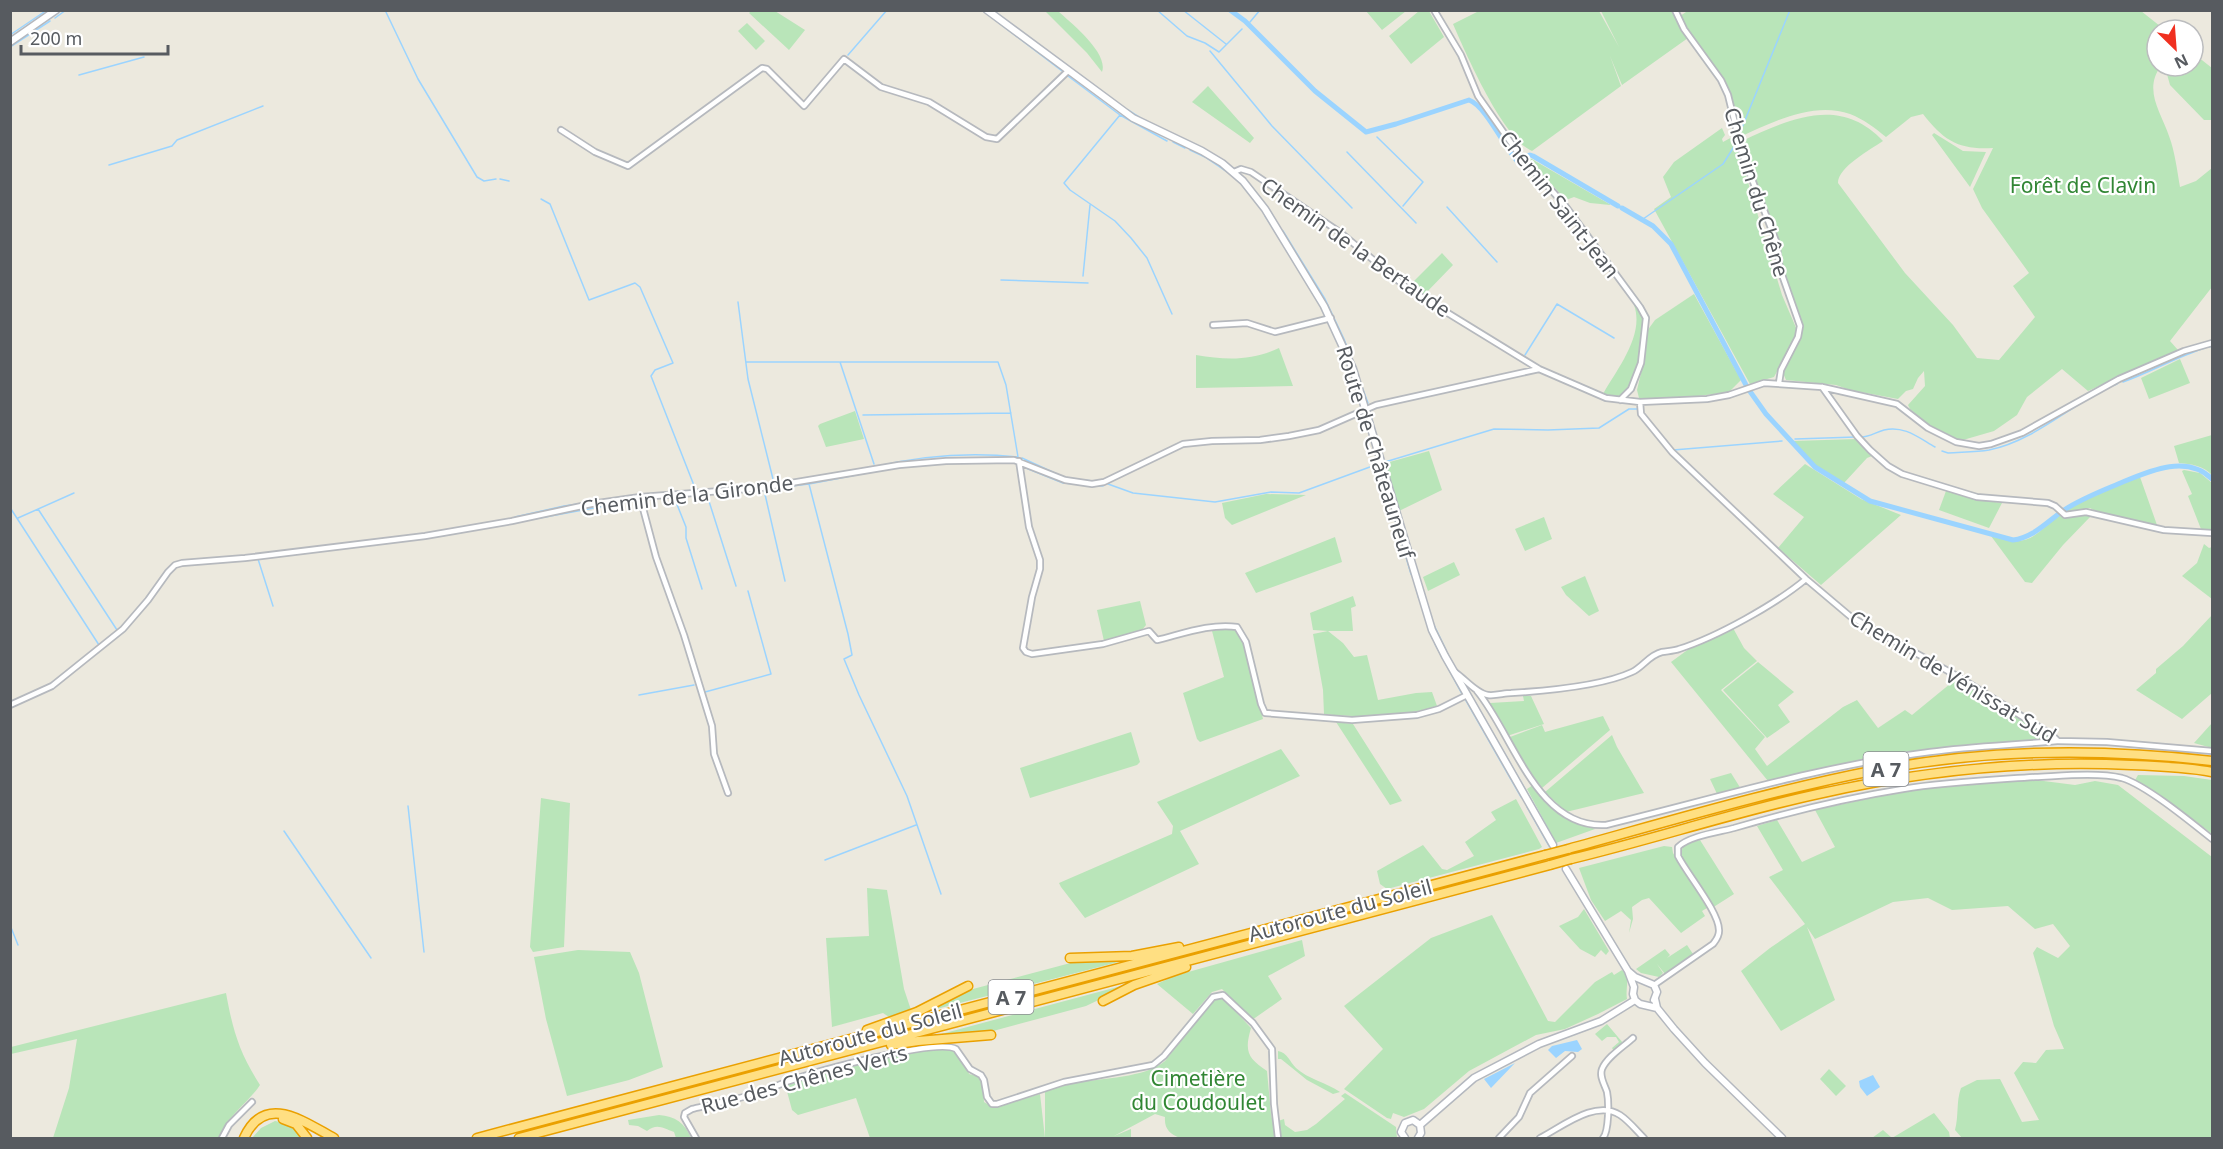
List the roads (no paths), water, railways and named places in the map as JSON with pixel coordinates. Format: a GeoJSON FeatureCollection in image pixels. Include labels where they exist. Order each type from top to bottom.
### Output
{"type":"FeatureCollection","features":[{"type":"Feature","properties":{"kind":"highway","name":"Autoroute du Soleil"},"geometry":{"type":"LineString","coordinates":[[477,1138],[1814,784],[1879,770],[2001,755],[2071,752],[2132,753],[2212,761]]}},
{"type":"Feature","properties":{"kind":"highway","name":"Autoroute du Soleil"},"geometry":{"type":"LineString","coordinates":[[519,1138],[1817,794],[1882,780],[1992,766],[2114,764],[2212,772]]}},
{"type":"Feature","properties":{"kind":"highway"},"geometry":{"type":"LineString","coordinates":[[1103,1001],[1134,986],[1182,968],[1281,942],[1299,932]]}},
{"type":"Feature","properties":{"kind":"highway"},"geometry":{"type":"LineString","coordinates":[[1070,958],[1132,956],[1218,942]]}},
{"type":"Feature","properties":{"kind":"highway"},"geometry":{"type":"LineString","coordinates":[[838,1043],[917,1012],[968,986]]}},
{"type":"Feature","properties":{"kind":"highway"},"geometry":{"type":"LineString","coordinates":[[841,1053],[918,1041],[991,1035]]}},
{"type":"Feature","properties":{"kind":"highway"},"geometry":{"type":"LineString","coordinates":[[244,1138],[256,1121],[265,1116],[281,1114],[297,1118],[334,1138]]}},
{"type":"Feature","properties":{"kind":"highway"},"geometry":{"type":"LineString","coordinates":[[249,1138],[262,1123],[277,1118],[296,1124],[307,1138]]}},
{"type":"Feature","properties":{"kind":"main road"},"geometry":{"type":"LineString","coordinates":[[10,42],[56,10]]}},
{"type":"Feature","properties":{"kind":"main road","name":"Route de Châteauneuf"},"geometry":{"type":"LineString","coordinates":[[987,10],[1138,122],[1202,151],[1234,172],[1251,189],[1265,209],[1331,318],[1353,369],[1432,630],[1552,845]]}},
{"type":"Feature","properties":{"kind":"main road"},"geometry":{"type":"LineString","coordinates":[[1566,869],[1628,971],[1634,987],[1635,1000],[1640,1004],[1657,1008]]}},
{"type":"Feature","properties":{"kind":"main road"},"geometry":{"type":"LineString","coordinates":[[1628,971],[1642,981],[1651,982],[1654,985],[1657,992],[1655,999],[1657,1008],[1705,1063],[1782,1138]]}},
{"type":"Feature","properties":{"kind":"main road"},"geometry":{"type":"LineString","coordinates":[[1634,987],[1642,981]]}},
{"type":"Feature","properties":{"kind":"main road"},"geometry":{"type":"LineString","coordinates":[[1646,1005],[1655,999]]}},
{"type":"Feature","properties":{"kind":"main road"},"geometry":{"type":"LineString","coordinates":[[1420,1125],[1473,1078],[1539,1044],[1601,1021],[1635,1000]]}},
{"type":"Feature","properties":{"kind":"main road"},"geometry":{"type":"LineString","coordinates":[[1405,1138],[1401,1132],[1405,1123],[1413,1120],[1420,1125],[1421,1138]]}},
{"type":"Feature","properties":{"kind":"street","name":"Chemin Saint-Jean"},"geometry":{"type":"LineString","coordinates":[[1434,10],[1461,55],[1478,96],[1523,159],[1564,204],[1646,318],[1637,377],[1631,389],[1620,400]]}},
{"type":"Feature","properties":{"kind":"street","name":"Chemin du Chêne"},"geometry":{"type":"LineString","coordinates":[[1675,10],[1699,51],[1721,80],[1728,95],[1743,156],[1776,241],[1780,269],[1800,326],[1781,370],[1779,383]]}},
{"type":"Feature","properties":{"kind":"street"},"geometry":{"type":"LineString","coordinates":[[561,130],[595,152],[628,166],[762,68],[767,69],[804,106],[844,59],[882,87],[929,102],[986,138],[997,139],[1068,71]]}},
{"type":"Feature","properties":{"kind":"street","name":"Chemin de la Bertaude"},"geometry":{"type":"LineString","coordinates":[[1234,172],[1242,170],[1251,172],[1341,233],[1407,288],[1539,369],[1606,398],[1640,406],[1707,399],[1764,383],[1779,383]]}},
{"type":"Feature","properties":{"kind":"street"},"geometry":{"type":"LineString","coordinates":[[1213,325],[1247,323],[1275,332],[1331,318]]}},
{"type":"Feature","properties":{"kind":"street"},"geometry":{"type":"LineString","coordinates":[[1779,383],[1822,387],[1897,404],[1928,428],[1956,442],[1979,446],[2022,434],[2100,387],[2184,351],[2212,343]]}},
{"type":"Feature","properties":{"kind":"street","name":"Chemin de la Gironde"},"geometry":{"type":"LineString","coordinates":[[10,705],[52,686],[121,631],[148,600],[168,572],[182,563],[245,558],[425,536],[591,504],[640,497],[761,488],[899,465],[999,459],[1019,461],[1065,480],[1092,484],[1104,482],[1183,444],[1260,440],[1319,430],[1366,408],[1539,369]]}},
{"type":"Feature","properties":{"kind":"street"},"geometry":{"type":"LineString","coordinates":[[1822,387],[1864,443],[1888,466],[1902,474],[1977,497],[2048,503],[2058,508],[2063,514],[2086,512],[2164,530],[2212,533]]}},
{"type":"Feature","properties":{"kind":"street","name":"Chemin de Vénissat Sud"},"geometry":{"type":"LineString","coordinates":[[1640,406],[1672,452],[1806,579],[1851,617],[1957,676],[2058,741],[2107,742],[2212,751]]}},
{"type":"Feature","properties":{"kind":"street"},"geometry":{"type":"LineString","coordinates":[[1019,461],[1029,527],[1040,560],[1023,648],[1026,652],[1032,654],[1103,645],[1149,631],[1157,640],[1196,630],[1228,626],[1236,627],[1241,631],[1246,642],[1260,704],[1265,713],[1352,720],[1417,715],[1439,709],[1467,695]]}},
{"type":"Feature","properties":{"kind":"street"},"geometry":{"type":"LineString","coordinates":[[640,497],[656,557],[684,635],[712,726],[714,754],[728,793]]}},
{"type":"Feature","properties":{"kind":"street"},"geometry":{"type":"LineString","coordinates":[[1477,691],[1487,696],[1534,692],[1590,683],[1634,672],[1660,652],[1687,646],[1729,627],[1806,579]]}},
{"type":"Feature","properties":{"kind":"street"},"geometry":{"type":"LineString","coordinates":[[1454,672],[1485,700],[1523,767],[1542,792],[1566,817],[1588,826],[1606,825],[1833,768],[1929,752],[2000,744],[2058,741]]}},
{"type":"Feature","properties":{"kind":"street"},"geometry":{"type":"LineString","coordinates":[[1654,985],[1713,944],[1719,934],[1718,923],[1713,913],[1678,856],[1678,847],[1687,841],[1749,824],[1818,806],[1904,789],[2012,778],[2091,776],[2120,778],[2131,782],[2212,839]]}},
{"type":"Feature","properties":{"kind":"street","name":"Rue des Chênes Verts"},"geometry":{"type":"LineString","coordinates":[[696,1138],[684,1117],[685,1113],[692,1109],[744,1097],[795,1079],[907,1051],[952,1047],[969,1069],[981,1075],[987,1097],[992,1104],[1064,1082],[1153,1065],[1164,1056],[1213,997],[1219,995],[1223,995],[1246,1016],[1272,1049],[1278,1138]]}},
{"type":"Feature","properties":{"kind":"street"},"geometry":{"type":"LineString","coordinates":[[1603,1138],[1607,1129],[1608,1094],[1601,1076],[1603,1068],[1633,1038]]}},
{"type":"Feature","properties":{"kind":"street"},"geometry":{"type":"LineString","coordinates":[[1499,1138],[1519,1118],[1530,1093],[1572,1056]]}},
{"type":"Feature","properties":{"kind":"street"},"geometry":{"type":"LineString","coordinates":[[222,1138],[229,1125],[252,1102]]}},
{"type":"Feature","properties":{"kind":"street"},"geometry":{"type":"LineString","coordinates":[[1540,1138],[1596,1109],[1619,1114],[1644,1138]]}},
{"type":"Feature","properties":{"kind":"water"},"geometry":{"type":"Polygon","coordinates":[[[1577,1040],[1582,1049],[1578,1052],[1565,1051],[1556,1058],[1548,1050],[1552,1046],[1577,1040]]]}},
{"type":"Feature","properties":{"kind":"water"},"geometry":{"type":"Polygon","coordinates":[[[1515,1063],[1491,1088],[1484,1079],[1515,1063]]]}},
{"type":"Feature","properties":{"kind":"water"},"geometry":{"type":"Polygon","coordinates":[[[1873,1075],[1880,1087],[1867,1096],[1860,1087],[1859,1081],[1873,1075]]]}},
{"type":"Feature","properties":{"kind":"waterway"},"geometry":{"type":"LineString","coordinates":[[10,35],[47,10]]}},
{"type":"Feature","properties":{"kind":"waterway"},"geometry":{"type":"LineString","coordinates":[[55,18],[66,10]]}},
{"type":"Feature","properties":{"kind":"waterway"},"geometry":{"type":"LineString","coordinates":[[385,10],[418,79],[477,177],[484,181],[496,179]]}},
{"type":"Feature","properties":{"kind":"waterway"},"geometry":{"type":"LineString","coordinates":[[848,55],[887,10]]}},
{"type":"Feature","properties":{"kind":"waterway"},"geometry":{"type":"LineString","coordinates":[[982,10],[1062,71]]}},
{"type":"Feature","properties":{"kind":"waterway"},"geometry":{"type":"LineString","coordinates":[[993,10],[1031,39]]}},
{"type":"Feature","properties":{"kind":"waterway"},"geometry":{"type":"LineString","coordinates":[[1157,10],[1187,36],[1219,52],[1242,29]]}},
{"type":"Feature","properties":{"kind":"waterway"},"geometry":{"type":"LineString","coordinates":[[1183,10],[1226,44]]}},
{"type":"Feature","properties":{"kind":"waterway"},"geometry":{"type":"LineString","coordinates":[[1230,10],[1245,21],[1315,91],[1366,132],[1469,100],[1482,110],[1518,162],[1530,155],[1533,156],[1618,206]]}},
{"type":"Feature","properties":{"kind":"waterway"},"geometry":{"type":"LineString","coordinates":[[1250,22],[1260,10]]}},
{"type":"Feature","properties":{"kind":"waterway"},"geometry":{"type":"LineString","coordinates":[[1741,130],[1790,10]]}},
{"type":"Feature","properties":{"kind":"waterway"},"geometry":{"type":"LineString","coordinates":[[10,47],[50,21]]}},
{"type":"Feature","properties":{"kind":"waterway"},"geometry":{"type":"LineString","coordinates":[[1210,51],[1272,126],[1352,208]]}},
{"type":"Feature","properties":{"kind":"waterway"},"geometry":{"type":"LineString","coordinates":[[79,75],[144,57]]}},
{"type":"Feature","properties":{"kind":"waterway"},"geometry":{"type":"LineString","coordinates":[[1068,76],[1120,115],[1167,141]]}},
{"type":"Feature","properties":{"kind":"waterway"},"geometry":{"type":"LineString","coordinates":[[109,165],[172,146],[177,140],[263,106]]}},
{"type":"Feature","properties":{"kind":"waterway"},"geometry":{"type":"LineString","coordinates":[[1128,110],[1142,119]]}},
{"type":"Feature","properties":{"kind":"waterway"},"geometry":{"type":"LineString","coordinates":[[1120,115],[1064,183],[1070,190],[1115,221],[1131,238],[1147,258],[1172,314]]}},
{"type":"Feature","properties":{"kind":"waterway"},"geometry":{"type":"LineString","coordinates":[[1377,137],[1423,182],[1403,206]]}},
{"type":"Feature","properties":{"kind":"waterway"},"geometry":{"type":"LineString","coordinates":[[1173,142],[1185,148]]}},
{"type":"Feature","properties":{"kind":"waterway"},"geometry":{"type":"LineString","coordinates":[[1643,219],[1723,164],[1735,145]]}},
{"type":"Feature","properties":{"kind":"waterway"},"geometry":{"type":"LineString","coordinates":[[1190,150],[1230,174]]}},
{"type":"Feature","properties":{"kind":"waterway"},"geometry":{"type":"LineString","coordinates":[[1347,152],[1416,223]]}},
{"type":"Feature","properties":{"kind":"waterway"},"geometry":{"type":"LineString","coordinates":[[500,179],[509,181]]}},
{"type":"Feature","properties":{"kind":"waterway"},"geometry":{"type":"LineString","coordinates":[[1239,181],[1258,205]]}},
{"type":"Feature","properties":{"kind":"waterway"},"geometry":{"type":"LineString","coordinates":[[541,199],[550,204],[589,300],[635,283],[640,287],[673,363],[655,370],[651,376],[695,488],[698,490],[730,488]]}},
{"type":"Feature","properties":{"kind":"waterway"},"geometry":{"type":"LineString","coordinates":[[1083,276],[1090,205]]}},
{"type":"Feature","properties":{"kind":"waterway"},"geometry":{"type":"LineString","coordinates":[[1447,207],[1497,262]]}},
{"type":"Feature","properties":{"kind":"waterway"},"geometry":{"type":"LineString","coordinates":[[1622,208],[1653,226],[1671,244],[1746,385]]}},
{"type":"Feature","properties":{"kind":"waterway"},"geometry":{"type":"LineString","coordinates":[[1265,216],[1271,225]]}},
{"type":"Feature","properties":{"kind":"waterway"},"geometry":{"type":"LineString","coordinates":[[1283,231],[1325,299],[1344,339],[1368,403]]}},
{"type":"Feature","properties":{"kind":"waterway"},"geometry":{"type":"LineString","coordinates":[[1001,280],[1088,283]]}},
{"type":"Feature","properties":{"kind":"waterway"},"geometry":{"type":"LineString","coordinates":[[738,302],[748,379],[774,483]]}},
{"type":"Feature","properties":{"kind":"waterway"},"geometry":{"type":"LineString","coordinates":[[1525,355],[1557,304],[1614,338]]}},
{"type":"Feature","properties":{"kind":"waterway"},"geometry":{"type":"LineString","coordinates":[[2123,382],[2205,348]]}},
{"type":"Feature","properties":{"kind":"waterway"},"geometry":{"type":"LineString","coordinates":[[746,362],[839,362]]}},
{"type":"Feature","properties":{"kind":"waterway"},"geometry":{"type":"LineString","coordinates":[[874,464],[840,362],[998,362],[1006,385],[1018,457],[946,456],[874,467]]}},
{"type":"Feature","properties":{"kind":"waterway"},"geometry":{"type":"LineString","coordinates":[[2109,387],[2117,384]]}},
{"type":"Feature","properties":{"kind":"waterway"},"geometry":{"type":"LineString","coordinates":[[1749,390],[1766,414],[1815,467],[1870,501],[2013,540],[2034,533],[2064,510],[2084,499],[2154,470],[2166,467],[2190,467],[2202,471],[2212,479]]}},
{"type":"Feature","properties":{"kind":"waterway"},"geometry":{"type":"LineString","coordinates":[[1942,451],[1948,453],[1974,452],[2002,447],[2039,430],[2084,401]]}},
{"type":"Feature","properties":{"kind":"waterway"},"geometry":{"type":"LineString","coordinates":[[1385,462],[1494,429],[1599,428],[1629,409],[1638,409]]}},
{"type":"Feature","properties":{"kind":"waterway"},"geometry":{"type":"LineString","coordinates":[[1369,410],[1388,476]]}},
{"type":"Feature","properties":{"kind":"waterway"},"geometry":{"type":"LineString","coordinates":[[863,415],[1011,413]]}},
{"type":"Feature","properties":{"kind":"waterway"},"geometry":{"type":"LineString","coordinates":[[1861,437],[1884,430],[1898,429],[1911,433],[1935,447]]}},
{"type":"Feature","properties":{"kind":"waterway"},"geometry":{"type":"LineString","coordinates":[[1795,439],[1856,437]]}},
{"type":"Feature","properties":{"kind":"waterway"},"geometry":{"type":"LineString","coordinates":[[1371,438],[1411,574]]}},
{"type":"Feature","properties":{"kind":"waterway"},"geometry":{"type":"LineString","coordinates":[[1673,450],[1782,441]]}},
{"type":"Feature","properties":{"kind":"waterway"},"geometry":{"type":"LineString","coordinates":[[1022,458],[1059,475]]}},
{"type":"Feature","properties":{"kind":"waterway"},"geometry":{"type":"LineString","coordinates":[[1108,484],[1133,493],[1215,502],[1271,492],[1299,493],[1378,464]]}},
{"type":"Feature","properties":{"kind":"waterway"},"geometry":{"type":"LineString","coordinates":[[1026,468],[1063,483],[1103,486]]}},
{"type":"Feature","properties":{"kind":"waterway"},"geometry":{"type":"LineString","coordinates":[[774,488],[877,471]]}},
{"type":"Feature","properties":{"kind":"waterway"},"geometry":{"type":"LineString","coordinates":[[1081,480],[1094,481]]}},
{"type":"Feature","properties":{"kind":"waterway"},"geometry":{"type":"LineString","coordinates":[[809,484],[848,634],[852,655],[844,659],[907,796],[941,894]]}},
{"type":"Feature","properties":{"kind":"waterway"},"geometry":{"type":"LineString","coordinates":[[639,495],[697,490]]}},
{"type":"Feature","properties":{"kind":"waterway"},"geometry":{"type":"LineString","coordinates":[[764,490],[785,581]]}},
{"type":"Feature","properties":{"kind":"waterway"},"geometry":{"type":"LineString","coordinates":[[18,518],[74,493]]}},
{"type":"Feature","properties":{"kind":"waterway"},"geometry":{"type":"LineString","coordinates":[[705,494],[722,493]]}},
{"type":"Feature","properties":{"kind":"waterway"},"geometry":{"type":"LineString","coordinates":[[707,495],[736,586]]}},
{"type":"Feature","properties":{"kind":"waterway"},"geometry":{"type":"LineString","coordinates":[[515,517],[564,506],[634,496]]}},
{"type":"Feature","properties":{"kind":"waterway"},"geometry":{"type":"LineString","coordinates":[[674,497],[686,527],[686,538],[702,589]]}},
{"type":"Feature","properties":{"kind":"waterway"},"geometry":{"type":"LineString","coordinates":[[645,499],[656,498]]}},
{"type":"Feature","properties":{"kind":"waterway"},"geometry":{"type":"LineString","coordinates":[[638,500],[653,555]]}},
{"type":"Feature","properties":{"kind":"waterway"},"geometry":{"type":"LineString","coordinates":[[441,536],[638,500]]}},
{"type":"Feature","properties":{"kind":"waterway"},"geometry":{"type":"LineString","coordinates":[[11,509],[99,645]]}},
{"type":"Feature","properties":{"kind":"waterway"},"geometry":{"type":"LineString","coordinates":[[38,509],[117,630]]}},
{"type":"Feature","properties":{"kind":"waterway"},"geometry":{"type":"LineString","coordinates":[[258,559],[273,606]]}},
{"type":"Feature","properties":{"kind":"waterway"},"geometry":{"type":"LineString","coordinates":[[1414,581],[1419,599]]}},
{"type":"Feature","properties":{"kind":"waterway"},"geometry":{"type":"LineString","coordinates":[[705,692],[771,674],[748,591]]}},
{"type":"Feature","properties":{"kind":"waterway"},"geometry":{"type":"LineString","coordinates":[[1421,604],[1432,638]]}},
{"type":"Feature","properties":{"kind":"waterway"},"geometry":{"type":"LineString","coordinates":[[1432,621],[1446,650]]}},
{"type":"Feature","properties":{"kind":"waterway"},"geometry":{"type":"LineString","coordinates":[[1435,644],[1462,694]]}},
{"type":"Feature","properties":{"kind":"waterway"},"geometry":{"type":"LineString","coordinates":[[1450,658],[1455,667]]}},
{"type":"Feature","properties":{"kind":"waterway"},"geometry":{"type":"LineString","coordinates":[[639,695],[694,685]]}},
{"type":"Feature","properties":{"kind":"waterway"},"geometry":{"type":"LineString","coordinates":[[1466,686],[1549,831]]}},
{"type":"Feature","properties":{"kind":"waterway"},"geometry":{"type":"LineString","coordinates":[[1465,699],[1521,797]]}},
{"type":"Feature","properties":{"kind":"waterway"},"geometry":{"type":"LineString","coordinates":[[408,806],[424,952]]}},
{"type":"Feature","properties":{"kind":"waterway"},"geometry":{"type":"LineString","coordinates":[[1527,807],[1549,846]]}},
{"type":"Feature","properties":{"kind":"waterway"},"geometry":{"type":"LineString","coordinates":[[825,860],[916,825]]}},
{"type":"Feature","properties":{"kind":"waterway"},"geometry":{"type":"LineString","coordinates":[[284,831],[371,958]]}},
{"type":"Feature","properties":{"kind":"waterway"},"geometry":{"type":"LineString","coordinates":[[10,925],[18,945]]}},
{"type":"Feature","properties":{"kind":"park label","name":"Forêt de Clavin"},"geometry":{"type":"Point","coordinates":[2083,185]}},
{"type":"Feature","properties":{"kind":"park label","name":"Cimetière du Coudoulet"},"geometry":{"type":"Point","coordinates":[1198,1090]}}]}
